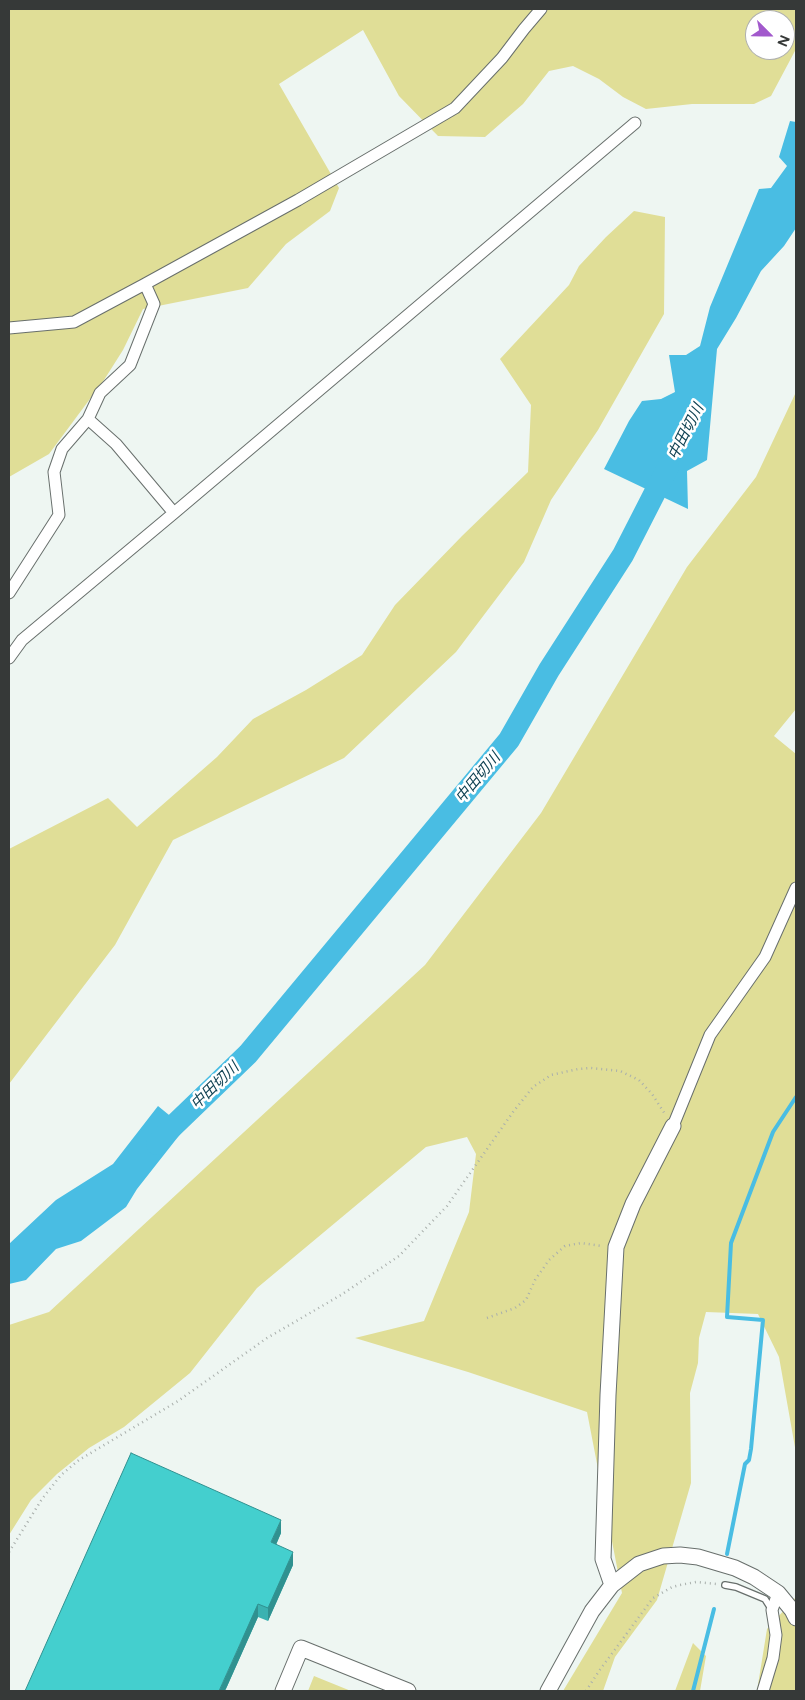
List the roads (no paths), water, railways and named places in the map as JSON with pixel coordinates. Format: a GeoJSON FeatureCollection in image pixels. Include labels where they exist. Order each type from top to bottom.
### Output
{"type":"FeatureCollection","features":[{"type":"Feature","properties":{"kind":"street"},"geometry":{"type":"LineString","coordinates":[[9,328],[74,322],[298,200],[455,108],[502,58],[542,9]]}},
{"type":"Feature","properties":{"kind":"street"},"geometry":{"type":"LineString","coordinates":[[9,658],[22,640],[634,123]]}},
{"type":"Feature","properties":{"kind":"street"},"geometry":{"type":"LineString","coordinates":[[9,593],[58,516],[54,472],[62,449],[88,419],[100,393],[130,365],[154,304],[145,284]]}},
{"type":"Feature","properties":{"kind":"street"},"geometry":{"type":"LineString","coordinates":[[88,419],[116,444],[174,513]]}},
{"type":"Feature","properties":{"kind":"street"},"geometry":{"type":"LineString","coordinates":[[612,1585],[603,1559],[608,1395],[616,1247],[633,1204],[673,1126],[710,1035],[765,957],[796,888]]}},
{"type":"Feature","properties":{"kind":"street"},"geometry":{"type":"LineString","coordinates":[[548,1691],[592,1611],[612,1585],[639,1564],[663,1556],[698,1557],[735,1568],[754,1577],[778,1593],[796,1618]]}},
{"type":"Feature","properties":{"kind":"street"},"geometry":{"type":"LineString","coordinates":[[763,1691],[774,1658],[776,1635],[772,1610],[778,1593]]}},
{"type":"Feature","properties":{"kind":"street"},"geometry":{"type":"LineString","coordinates":[[283,1691],[302,1648],[408,1691]]}},
{"type":"Feature","properties":{"kind":"lane"},"geometry":{"type":"LineString","coordinates":[[726,1585],[765,1599],[772,1610]]}},
{"type":"Feature","properties":{"kind":"water"},"geometry":{"type":"Polygon","coordinates":[[[790,121],[796,122],[796,228],[784,246],[761,271],[717,349],[707,460],[687,471],[688,509],[604,469],[629,421],[642,401],[661,399],[675,392],[669,355],[686,355],[700,346],[710,307],[759,189],[771,188],[787,166],[779,157],[790,121]]]}},
{"type":"Feature","properties":{"kind":"water"},"geometry":{"type":"Polygon","coordinates":[[[158,1106],[185,1128],[137,1189],[126,1207],[81,1241],[56,1249],[26,1280],[9,1284],[9,1244],[56,1200],[113,1164],[158,1106]]]}},
{"type":"Feature","properties":{"kind":"waterway","name":"中田切川"},"geometry":{"type":"LineString","coordinates":[[157,1144],[168,1131],[248,1054],[509,740],[549,670],[623,555],[668,467]]}},
{"type":"Feature","properties":{"kind":"waterway"},"geometry":{"type":"LineString","coordinates":[[727,1554],[745,1464],[749,1460],[751,1449],[763,1320],[727,1317],[731,1243],[773,1132],[796,1097]]}},
{"type":"Feature","properties":{"kind":"waterway"},"geometry":{"type":"LineString","coordinates":[[693,1691],[714,1609]]}}]}
